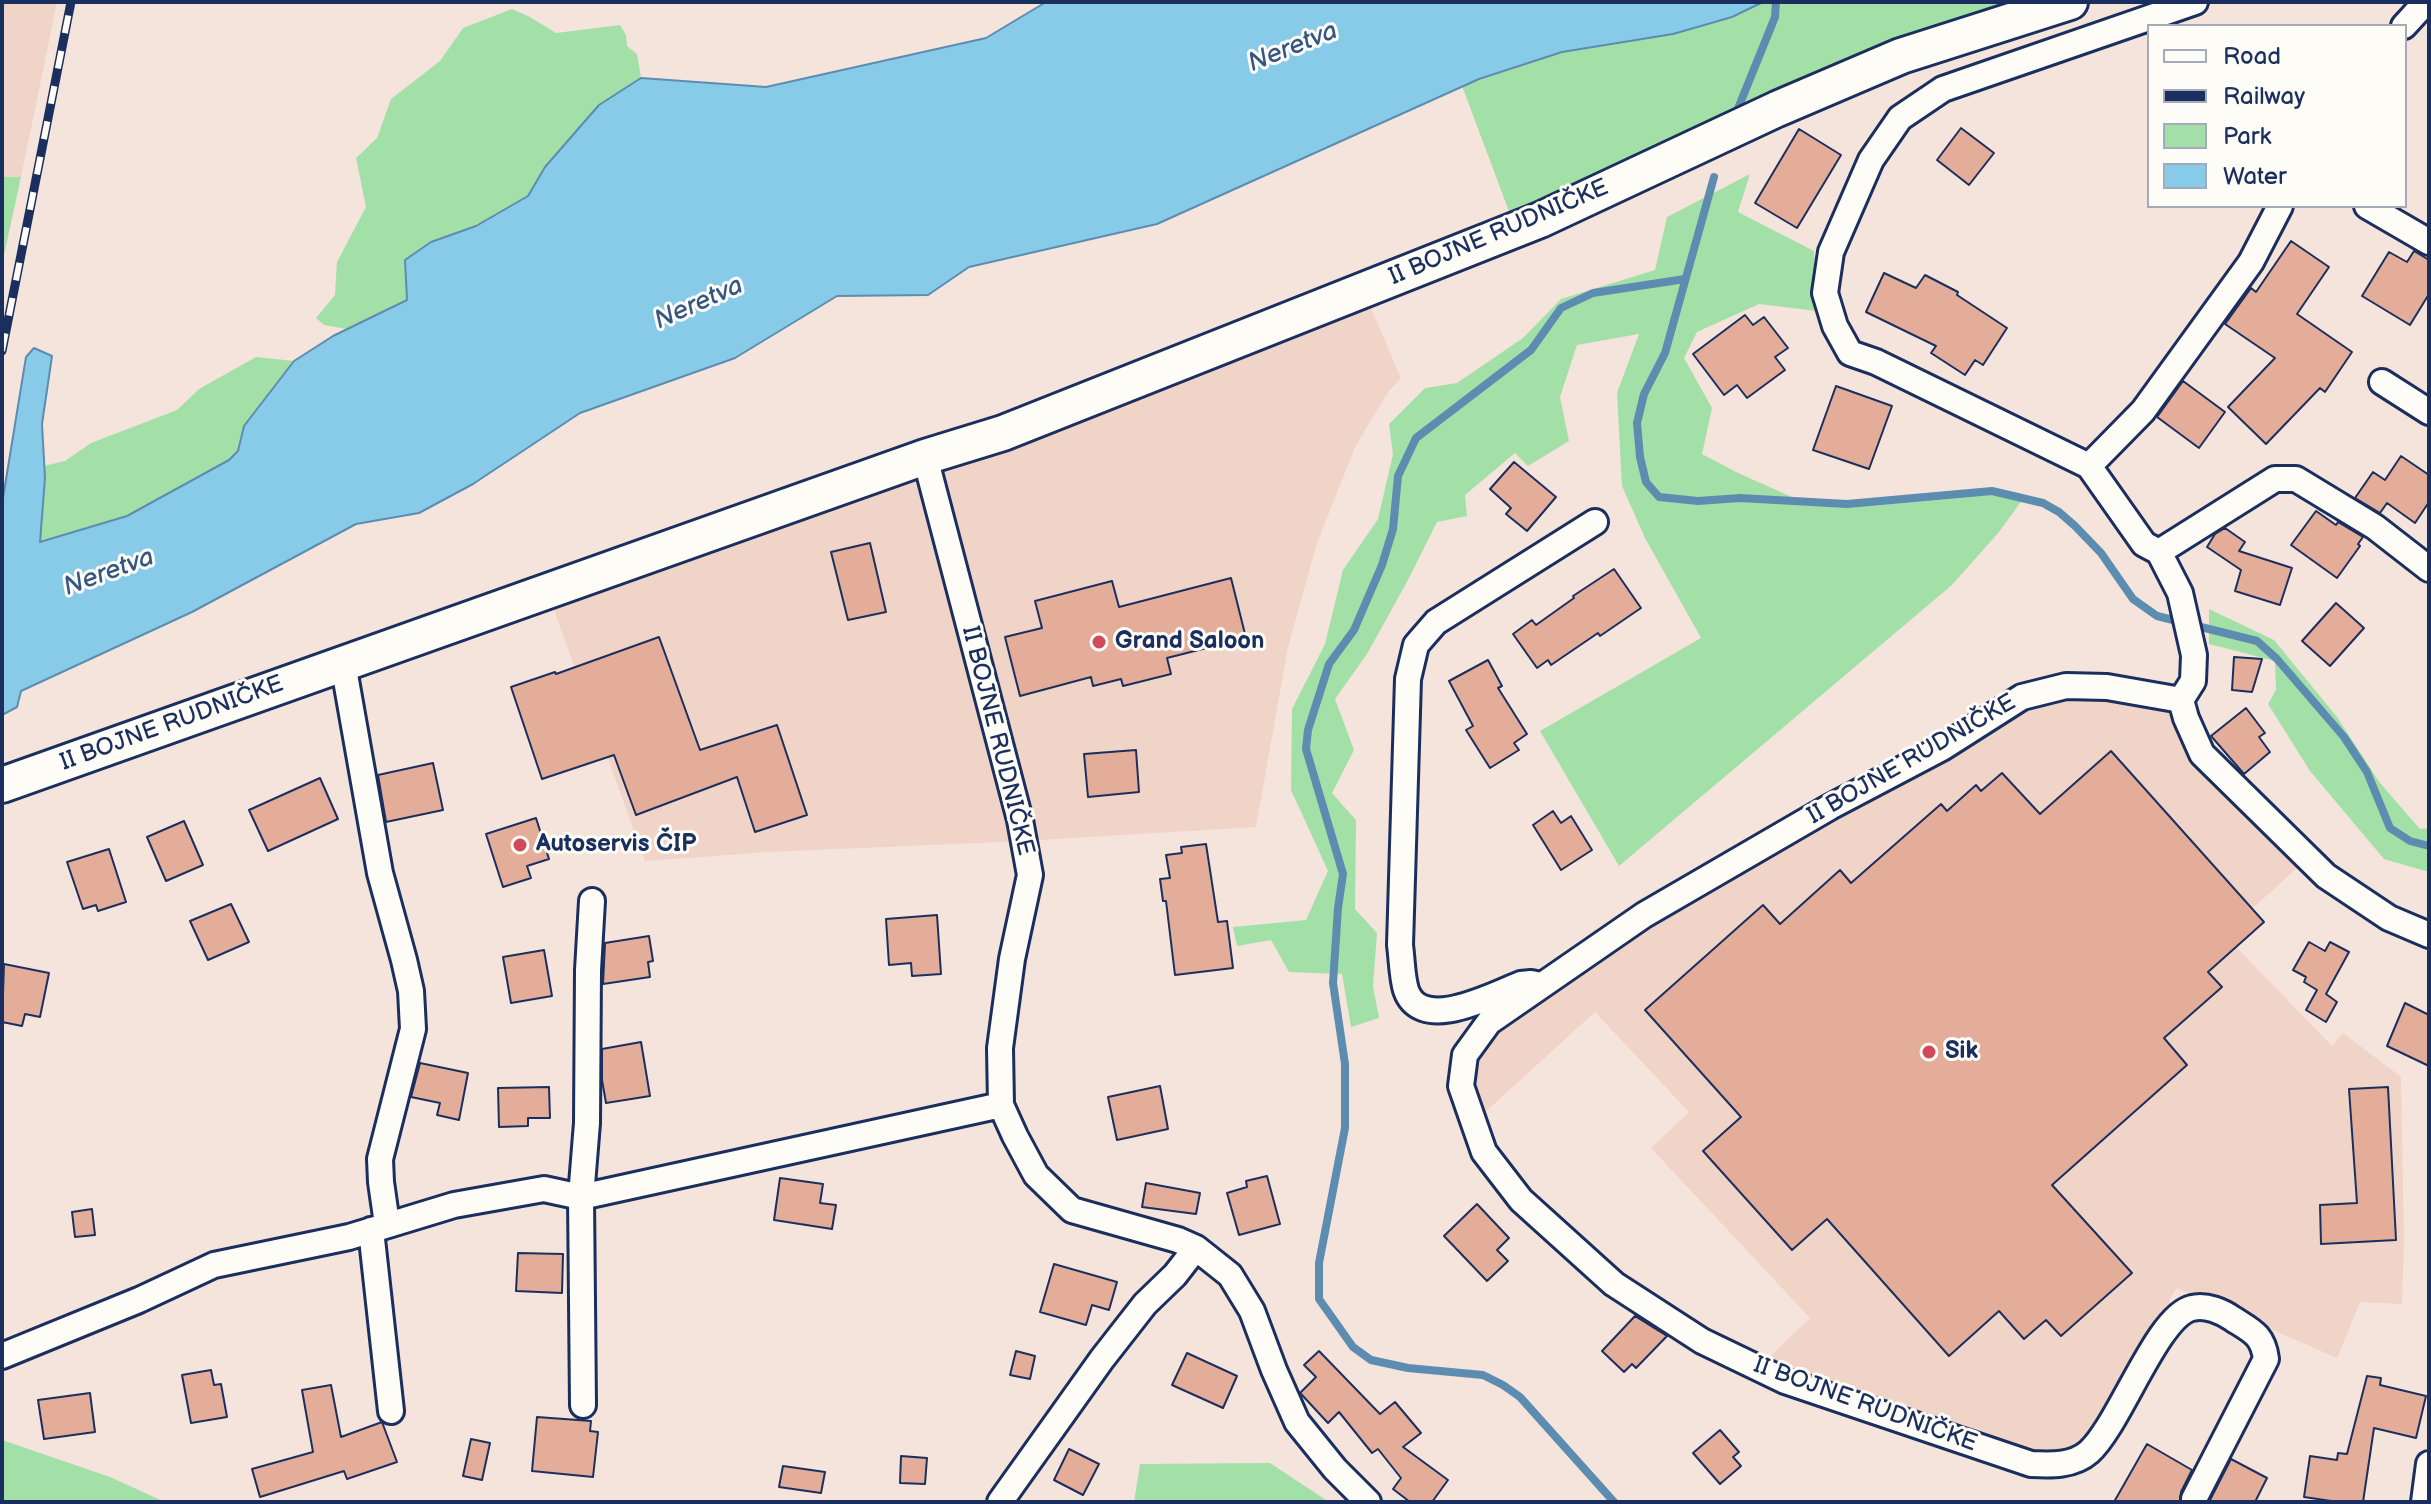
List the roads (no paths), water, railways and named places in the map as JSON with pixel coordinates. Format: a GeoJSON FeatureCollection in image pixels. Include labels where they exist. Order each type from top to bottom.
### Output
{"type":"FeatureCollection","features":[{"type":"Feature","properties":{"kind":"street","name":"II BOJNE RUDNIČKE"},"geometry":{"type":"LineString","coordinates":[[2,785],[925,457],[1003,433],[1540,220],[1777,109],[1901,56],[2070,2]]}},
{"type":"Feature","properties":{"kind":"street"},"geometry":{"type":"LineString","coordinates":[[2195,2],[1943,89],[1900,118],[1871,160],[1831,252],[1825,293],[1835,326],[1850,353],[1876,362],[2089,466],[2144,544],[2159,552],[2180,593],[2194,655],[2193,681],[2181,700],[2202,754],[2326,876],[2389,918],[2429,935]]}},
{"type":"Feature","properties":{"kind":"street"},"geometry":{"type":"LineString","coordinates":[[2406,24],[2426,2]]}},
{"type":"Feature","properties":{"kind":"street"},"geometry":{"type":"LineString","coordinates":[[2089,466],[2143,411],[2251,262],[2279,208]]}},
{"type":"Feature","properties":{"kind":"street"},"geometry":{"type":"LineString","coordinates":[[2370,208],[2429,242]]}},
{"type":"Feature","properties":{"kind":"street"},"geometry":{"type":"LineString","coordinates":[[2382,382],[2429,412]]}},
{"type":"Feature","properties":{"kind":"street","name":"II BOJNE RUDNIČKE"},"geometry":{"type":"LineString","coordinates":[[925,457],[1020,820],[1030,875],[1012,959],[1000,1048],[1001,1105],[1036,1175],[1072,1210],[1178,1240],[1196,1248],[1230,1275],[1252,1311],[1297,1422],[1335,1469],[1368,1502]]}},
{"type":"Feature","properties":{"kind":"street"},"geometry":{"type":"LineString","coordinates":[[2159,552],[2275,479],[2296,479],[2375,527],[2429,569]]}},
{"type":"Feature","properties":{"kind":"street","name":"II BOJNE RUDNIČKE"},"geometry":{"type":"LineString","coordinates":[[1544,985],[1521,984],[1453,1010],[1428,1011],[1411,1000],[1405,989],[1400,945],[1408,679],[1416,645],[1436,622],[1595,522]]}},
{"type":"Feature","properties":{"kind":"street"},"geometry":{"type":"LineString","coordinates":[[343,663],[380,873],[411,991],[413,1029],[380,1159],[379,1227],[391,1411]]}},
{"type":"Feature","properties":{"kind":"street","name":"II BOJNE RUDNIČKE"},"geometry":{"type":"LineString","coordinates":[[2181,700],[2107,687],[2080,686],[2066,686],[2022,697],[1942,748],[1830,807],[1644,915],[1489,1022],[1465,1055],[1461,1086],[1484,1152],[1521,1200],[1614,1284],[1702,1341],[1785,1381],[2031,1464],[2070,1463],[2088,1453],[2103,1435],[2177,1317],[2193,1307],[2228,1315],[2257,1334],[2265,1346],[2266,1359],[2194,1499]]}},
{"type":"Feature","properties":{"kind":"street"},"geometry":{"type":"LineString","coordinates":[[583,1405],[581,1197],[587,1123],[588,970],[592,901]]}},
{"type":"Feature","properties":{"kind":"street"},"geometry":{"type":"LineString","coordinates":[[2,1356],[139,1300],[214,1265],[349,1237],[454,1205],[544,1189],[581,1197],[1001,1105]]}},
{"type":"Feature","properties":{"kind":"street"},"geometry":{"type":"LineString","coordinates":[[1000,1502],[1102,1359],[1145,1304],[1175,1275],[1196,1248]]}},
{"type":"Feature","properties":{"kind":"street"},"geometry":{"type":"LineString","coordinates":[[2424,1502],[2429,1464]]}},
{"type":"Feature","properties":{"kind":"water","name":"Neretva"},"geometry":{"type":"Polygon","coordinates":[[[1046,2],[1763,2],[1732,17],[1673,34],[1562,52],[1479,79],[1157,224],[969,267],[928,295],[837,296],[735,358],[580,413],[473,484],[419,513],[356,524],[192,612],[21,691],[17,707],[2,715],[2,504],[26,357],[34,348],[52,356],[42,424],[45,478],[40,542],[127,516],[229,460],[238,451],[244,426],[294,361],[333,336],[407,300],[405,260],[431,242],[476,226],[528,196],[545,167],[599,105],[641,78],[766,87],[986,38],[1046,2]]]}},
{"type":"Feature","properties":{"kind":"waterway"},"geometry":{"type":"LineString","coordinates":[[1737,111],[1775,17],[1776,2]]}},
{"type":"Feature","properties":{"kind":"waterway"},"geometry":{"type":"LineString","coordinates":[[1714,177],[1665,353],[1644,394],[1637,423],[1646,482],[1659,497],[1698,501],[1740,498],[1847,504],[1992,491],[2043,503],[2075,526],[2101,553],[2133,599],[2157,616],[2257,641],[2277,659],[2344,737],[2367,772],[2390,828],[2410,841],[2429,846]]}},
{"type":"Feature","properties":{"kind":"waterway"},"geometry":{"type":"LineString","coordinates":[[1614,1502],[1520,1397],[1503,1385],[1483,1375],[1408,1368],[1371,1360],[1353,1347],[1319,1299],[1319,1263],[1345,1128],[1345,1064],[1333,983],[1343,874],[1306,749],[1308,730],[1329,664],[1354,630],[1382,565],[1393,529],[1398,476],[1416,438],[1531,350],[1561,308],[1593,293],[1685,279]]}},
{"type":"Feature","properties":{"kind":"railway"},"geometry":{"type":"LineString","coordinates":[[2,351],[71,2]]}},
{"type":"Feature","properties":{"kind":"place","name":"Grand Saloon"},"geometry":{"type":"Point","coordinates":[1099,642]}},
{"type":"Feature","properties":{"kind":"place","name":"Autoservis ČIP"},"geometry":{"type":"Point","coordinates":[520,845]}},
{"type":"Feature","properties":{"kind":"place","name":"Sik"},"geometry":{"type":"Point","coordinates":[1929,1052]}}]}
